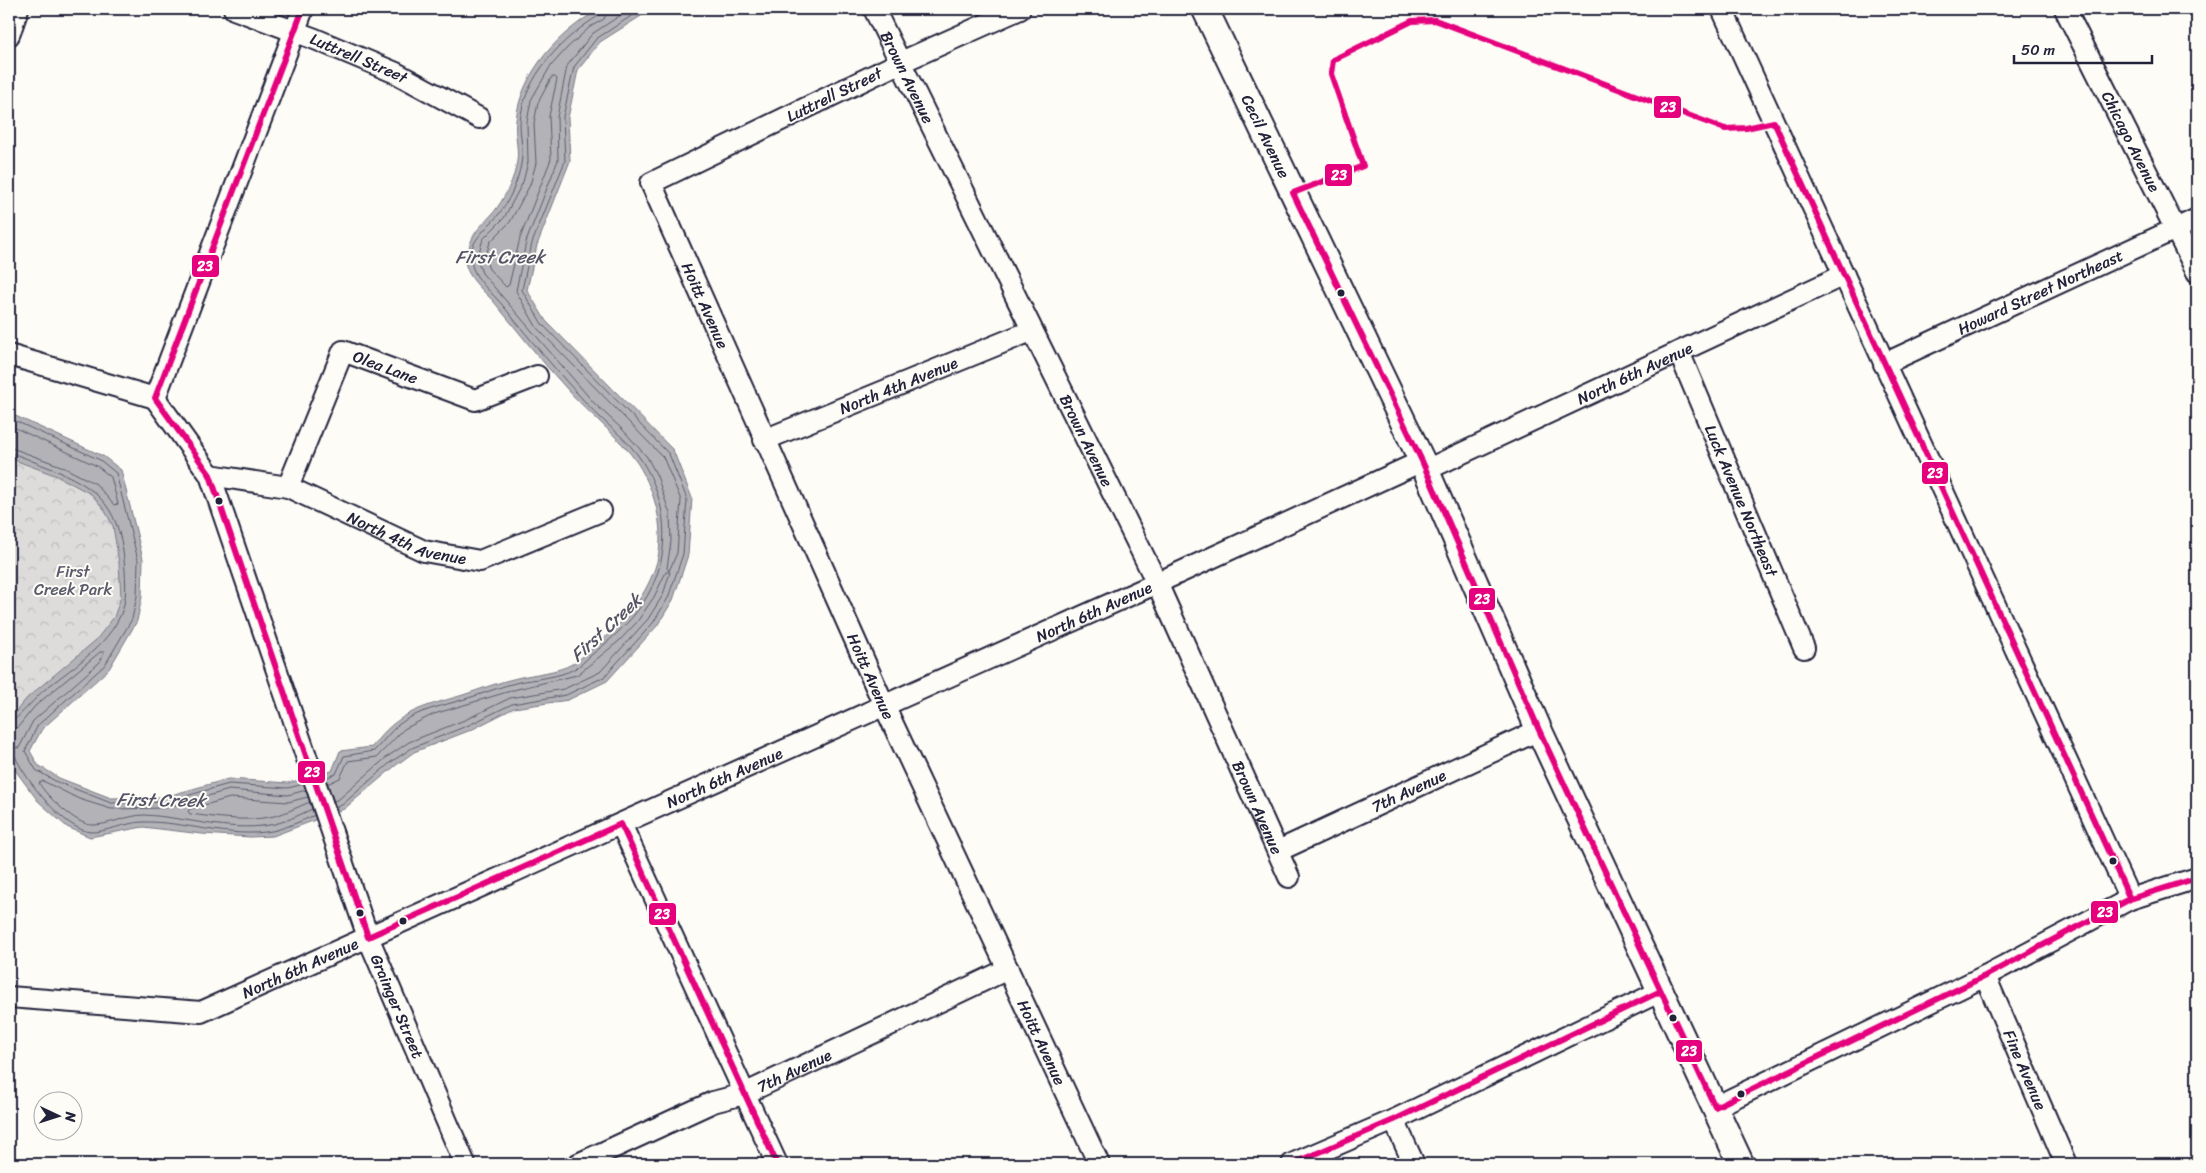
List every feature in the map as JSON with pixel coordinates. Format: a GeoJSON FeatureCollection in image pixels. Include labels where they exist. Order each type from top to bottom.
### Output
{"type":"FeatureCollection","features":[{"type":"Feature","properties":{"kind":"street"},"geometry":{"type":"LineString","coordinates":[[9,35],[18,9]]}},
{"type":"Feature","properties":{"kind":"street","name":"Luttrell Street"},"geometry":{"type":"LineString","coordinates":[[234,9],[396,73],[479,118]]}},
{"type":"Feature","properties":{"kind":"street"},"geometry":{"type":"LineString","coordinates":[[9,356],[155,398],[303,9]]}},
{"type":"Feature","properties":{"kind":"street","name":"Brown Avenue"},"geometry":{"type":"LineString","coordinates":[[874,9],[1031,331],[1157,583],[1289,877]]}},
{"type":"Feature","properties":{"kind":"street","name":"Luttrell Street"},"geometry":{"type":"LineString","coordinates":[[650,182],[899,62],[1020,9]]}},
{"type":"Feature","properties":{"kind":"street","name":"Cecil Avenue"},"geometry":{"type":"LineString","coordinates":[[1205,9],[1424,465],[1539,730],[1741,1164]]}},
{"type":"Feature","properties":{"kind":"street"},"geometry":{"type":"LineString","coordinates":[[1722,9],[2130,898]]}},
{"type":"Feature","properties":{"kind":"street","name":"Chicago Avenue"},"geometry":{"type":"LineString","coordinates":[[2065,9],[2197,272]]}},
{"type":"Feature","properties":{"kind":"street","name":"Hoitt Avenue"},"geometry":{"type":"LineString","coordinates":[[650,182],[884,706],[1099,1164]]}},
{"type":"Feature","properties":{"kind":"street","name":"Howard Street Northeast"},"geometry":{"type":"LineString","coordinates":[[1884,364],[2197,219]]}},
{"type":"Feature","properties":{"kind":"street","name":"North 6th Avenue"},"geometry":{"type":"LineString","coordinates":[[9,996],[201,1012],[1157,583],[1679,352],[1844,275]]}},
{"type":"Feature","properties":{"kind":"street","name":"North 4th Avenue"},"geometry":{"type":"LineString","coordinates":[[764,440],[1031,331]]}},
{"type":"Feature","properties":{"kind":"street","name":"Olea Lane"},"geometry":{"type":"LineString","coordinates":[[288,487],[343,351],[475,400],[537,376]]}},
{"type":"Feature","properties":{"kind":"street","name":"Luck Avenue Northeast"},"geometry":{"type":"LineString","coordinates":[[1679,352],[1804,648]]}},
{"type":"Feature","properties":{"kind":"street","name":"Grainger Street"},"geometry":{"type":"LineString","coordinates":[[155,398],[210,475],[368,937],[466,1164]]}},
{"type":"Feature","properties":{"kind":"street","name":"North 4th Avenue"},"geometry":{"type":"LineString","coordinates":[[210,475],[288,487],[424,551],[480,561],[601,511]]}},
{"type":"Feature","properties":{"kind":"street","name":"7th Avenue"},"geometry":{"type":"LineString","coordinates":[[1278,851],[1539,730]]}},
{"type":"Feature","properties":{"kind":"street"},"geometry":{"type":"LineString","coordinates":[[621,824],[777,1164]]}},
{"type":"Feature","properties":{"kind":"street"},"geometry":{"type":"LineString","coordinates":[[1714,1107],[1985,976],[2130,898],[2197,878]]}},
{"type":"Feature","properties":{"kind":"street","name":"7th Avenue"},"geometry":{"type":"LineString","coordinates":[[578,1164],[713,1102],[744,1094],[1008,969]]}},
{"type":"Feature","properties":{"kind":"street","name":"Fine Avenue"},"geometry":{"type":"LineString","coordinates":[[1985,976],[2066,1164]]}},
{"type":"Feature","properties":{"kind":"street"},"geometry":{"type":"LineString","coordinates":[[1292,1164],[1394,1120],[1660,991]]}},
{"type":"Feature","properties":{"kind":"street"},"geometry":{"type":"LineString","coordinates":[[1394,1120],[1414,1164]]}},
{"type":"Feature","properties":{"kind":"green space","name":"First Creek Park"},"geometry":{"type":"Polygon","coordinates":[[[9,417],[96,460],[139,580],[61,703],[17,757],[9,760],[9,417]]]}},
{"type":"Feature","properties":{"kind":"water","name":"First Creek"},"geometry":{"type":"Polygon","coordinates":[[[600,9],[652,9],[600,42],[578,70],[568,118],[570,161],[537,245],[527,290],[546,321],[673,450],[692,498],[688,555],[673,600],[657,626],[607,681],[568,700],[514,708],[471,730],[414,752],[344,809],[273,836],[250,837],[202,834],[143,827],[90,837],[67,827],[38,801],[15,770],[9,752],[9,722],[27,698],[96,640],[114,617],[121,597],[119,563],[113,526],[104,509],[91,494],[57,476],[9,458],[9,413],[103,456],[121,470],[143,559],[142,597],[137,621],[109,669],[42,729],[30,751],[38,765],[59,778],[111,798],[164,797],[228,779],[288,783],[332,771],[340,751],[372,747],[392,725],[423,707],[504,682],[567,667],[612,631],[630,613],[644,592],[655,568],[660,541],[660,528],[658,514],[644,475],[631,454],[575,398],[476,283],[468,272],[465,260],[476,233],[501,202],[514,174],[517,156],[516,120],[519,102],[534,70],[557,41],[585,18],[600,9]]]}},
{"type":"Feature","properties":{"kind":"transit line","name":"23"},"geometry":{"type":"LineString","coordinates":[[303,9],[155,398],[210,475],[368,937],[621,824],[777,1164]]}},
{"type":"Feature","properties":{"kind":"transit line","name":"23"},"geometry":{"type":"LineString","coordinates":[[1435,20],[1725,129],[1746,128],[1774,122],[2130,899],[1985,976],[1715,1107],[1539,730],[1422,461],[1293,193],[1363,166],[1331,74],[1333,60],[1412,21],[1435,20]]}},
{"type":"Feature","properties":{"kind":"transit line","name":"23"},"geometry":{"type":"LineString","coordinates":[[2130,899],[2197,878]]}},
{"type":"Feature","properties":{"kind":"transit line","name":"23"},"geometry":{"type":"LineString","coordinates":[[1292,1164],[1394,1120],[1661,991]]}}]}
